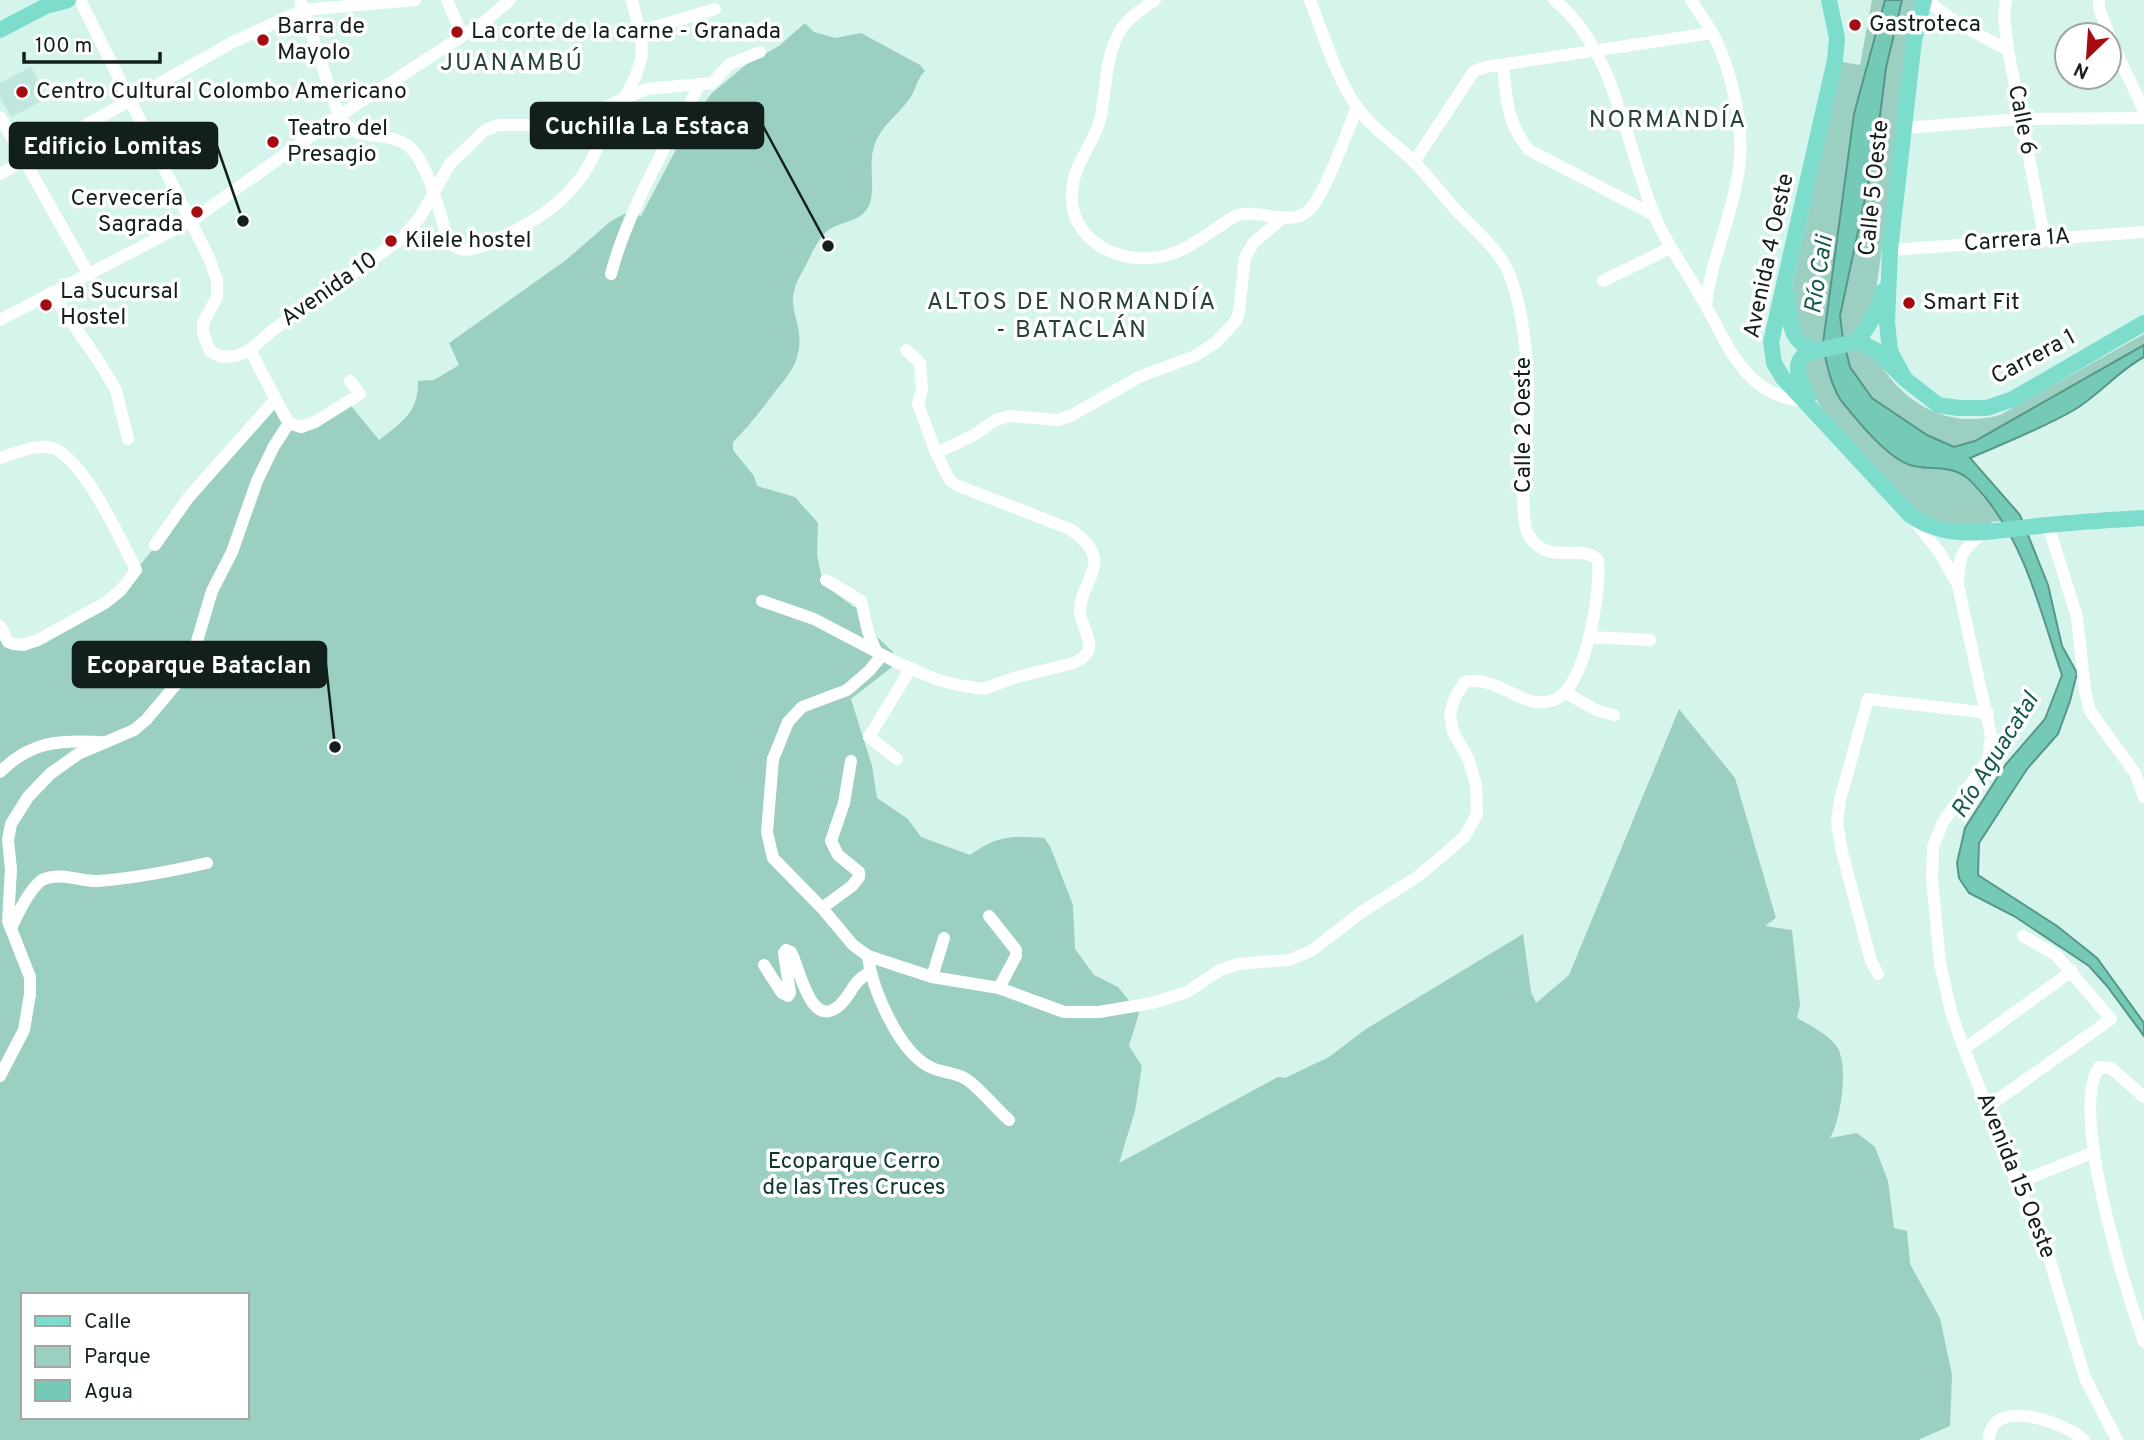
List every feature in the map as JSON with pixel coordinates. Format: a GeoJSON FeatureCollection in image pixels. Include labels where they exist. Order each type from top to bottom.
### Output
{"type":"FeatureCollection","features":[{"type":"Feature","properties":{"kind":"main road"},"geometry":{"type":"LineString","coordinates":[[0,30],[46,6],[68,0]]}},
{"type":"Feature","properties":{"kind":"main road","name":"Avenida 4 Oeste"},"geometry":{"type":"LineString","coordinates":[[1829,0],[1838,38],[1835,60],[1772,342],[1774,363],[1783,378],[1910,515],[1922,524],[1950,532],[1988,532],[2041,525],[2144,518]]}},
{"type":"Feature","properties":{"kind":"main road","name":"Calle 5 Oeste"},"geometry":{"type":"LineString","coordinates":[[1905,379],[1890,351],[1886,322],[1890,250],[1903,128],[1914,40],[1925,0]]}},
{"type":"Feature","properties":{"kind":"main road"},"geometry":{"type":"LineString","coordinates":[[1821,419],[1800,383],[1797,371],[1800,360],[1805,354],[1816,350],[1854,342],[1869,326],[1881,301],[1890,250]]}},
{"type":"Feature","properties":{"kind":"main road"},"geometry":{"type":"LineString","coordinates":[[1785,286],[1793,336],[1798,342],[1816,350]]}},
{"type":"Feature","properties":{"kind":"main road","name":"Carrera 1"},"geometry":{"type":"LineString","coordinates":[[1854,342],[1875,350],[1905,379],[1938,405],[1987,408],[2013,398],[2144,323]]}},
{"type":"Feature","properties":{"kind":"street"},"geometry":{"type":"LineString","coordinates":[[79,0],[209,258],[217,280],[217,297],[203,323],[205,342],[210,351],[222,357],[236,356],[250,350],[289,423],[301,427],[316,422],[360,394],[350,381]]}},
{"type":"Feature","properties":{"kind":"street"},"geometry":{"type":"LineString","coordinates":[[0,174],[301,5],[415,0]]}},
{"type":"Feature","properties":{"kind":"street"},"geometry":{"type":"LineString","coordinates":[[447,0],[462,35]]}},
{"type":"Feature","properties":{"kind":"street"},"geometry":{"type":"LineString","coordinates":[[0,320],[191,221],[339,117],[484,22],[510,0]]}},
{"type":"Feature","properties":{"kind":"street"},"geometry":{"type":"LineString","coordinates":[[301,5],[339,117],[346,127],[357,133],[396,140],[409,146],[421,162],[448,240],[457,249],[477,248],[506,236],[547,213],[570,191],[587,168],[610,123],[628,97],[642,57],[632,0]]}},
{"type":"Feature","properties":{"kind":"street"},"geometry":{"type":"LineString","coordinates":[[1155,0],[1123,26],[1115,43],[1108,64],[1099,122],[1073,184],[1072,203],[1077,220],[1097,245],[1128,258],[1145,260],[1176,253],[1238,215],[1300,216],[1309,210],[1320,195],[1357,108]]}},
{"type":"Feature","properties":{"kind":"street","name":"Calle 2 Oeste"},"geometry":{"type":"LineString","coordinates":[[1310,0],[1357,108],[1414,162],[1482,235],[1510,275],[1523,332],[1528,398],[1524,524],[1538,546],[1552,553],[1589,554],[1598,560],[1599,572],[1590,637],[1574,681],[1566,693]]}},
{"type":"Feature","properties":{"kind":"street"},"geometry":{"type":"LineString","coordinates":[[1553,0],[1567,10],[1596,51],[1654,215],[1732,355],[1759,386],[1785,398],[1804,401]]}},
{"type":"Feature","properties":{"kind":"street"},"geometry":{"type":"LineString","coordinates":[[1691,0],[1713,33],[1726,66],[1740,148],[1740,168],[1708,282],[1706,305]]}},
{"type":"Feature","properties":{"kind":"street"},"geometry":{"type":"LineString","coordinates":[[1925,0],[1968,29],[2008,50]]}},
{"type":"Feature","properties":{"kind":"street","name":"Calle 6"},"geometry":{"type":"LineString","coordinates":[[2007,0],[2004,16],[2008,50],[2045,240]]}},
{"type":"Feature","properties":{"kind":"street"},"geometry":{"type":"LineString","coordinates":[[2099,0],[2104,21]]}},
{"type":"Feature","properties":{"kind":"street"},"geometry":{"type":"LineString","coordinates":[[638,32],[715,9]]}},
{"type":"Feature","properties":{"kind":"street"},"geometry":{"type":"LineString","coordinates":[[1414,162],[1474,71],[1713,33]]}},
{"type":"Feature","properties":{"kind":"street","name":"Avenida 10"},"geometry":{"type":"LineString","coordinates":[[250,350],[274,329],[401,239],[420,217],[450,164],[484,131],[498,125],[545,125],[582,117],[646,89],[712,83],[730,64],[760,52]]}},
{"type":"Feature","properties":{"kind":"street"},"geometry":{"type":"LineString","coordinates":[[1503,65],[1510,118],[1516,134],[1529,150],[1654,215]]}},
{"type":"Feature","properties":{"kind":"street"},"geometry":{"type":"LineString","coordinates":[[2123,66],[2144,111]]}},
{"type":"Feature","properties":{"kind":"street"},"geometry":{"type":"LineString","coordinates":[[611,274],[616,255],[640,200],[699,85]]}},
{"type":"Feature","properties":{"kind":"street"},"geometry":{"type":"LineString","coordinates":[[0,117],[89,275]]}},
{"type":"Feature","properties":{"kind":"street"},"geometry":{"type":"LineString","coordinates":[[1903,128],[2020,119],[2144,118]]}},
{"type":"Feature","properties":{"kind":"street"},"geometry":{"type":"LineString","coordinates":[[936,453],[972,436],[996,420],[1009,416],[1058,420],[1072,415],[1139,377],[1195,356],[1215,343],[1236,321],[1245,257],[1255,242],[1284,217]]}},
{"type":"Feature","properties":{"kind":"street","name":"Carrera 1A"},"geometry":{"type":"LineString","coordinates":[[1890,250],[2144,232]]}},
{"type":"Feature","properties":{"kind":"street"},"geometry":{"type":"LineString","coordinates":[[1603,281],[1670,248]]}},
{"type":"Feature","properties":{"kind":"street"},"geometry":{"type":"LineString","coordinates":[[51,293],[116,390],[128,439]]}},
{"type":"Feature","properties":{"kind":"street"},"geometry":{"type":"LineString","coordinates":[[762,600],[814,619],[938,680],[983,689],[1017,677],[1074,663],[1080,660],[1089,648],[1090,641],[1080,614],[1081,596],[1094,567],[1094,557],[1083,538],[1053,521],[956,485],[949,479],[918,404],[922,390],[920,363],[906,350]]}},
{"type":"Feature","properties":{"kind":"street"},"geometry":{"type":"LineString","coordinates":[[155,545],[188,498],[273,394]]}},
{"type":"Feature","properties":{"kind":"street"},"geometry":{"type":"LineString","coordinates":[[0,1076],[23,1031],[30,995],[30,977],[11,928],[7,908],[11,869],[8,840],[11,824],[28,797],[50,774],[78,754],[134,730],[178,682],[192,658],[212,591],[232,552],[257,481],[289,423]]}},
{"type":"Feature","properties":{"kind":"street"},"geometry":{"type":"LineString","coordinates":[[0,458],[49,447],[65,454],[89,484],[136,570],[121,590],[105,603],[38,640],[23,645],[14,644],[9,642],[0,626]]}},
{"type":"Feature","properties":{"kind":"street","name":"Avenida 4 Oeste"},"geometry":{"type":"LineString","coordinates":[[1910,515],[1940,553],[1958,584]]}},
{"type":"Feature","properties":{"kind":"street"},"geometry":{"type":"LineString","coordinates":[[2041,525],[2077,617],[2085,691],[2090,710],[2135,773],[2144,797]]}},
{"type":"Feature","properties":{"kind":"street","name":"Avenida 4 Oeste"},"geometry":{"type":"LineString","coordinates":[[1935,906],[1933,847],[1943,822],[1988,760],[1991,736],[1988,713],[1958,584],[1959,558],[1966,545],[1988,532]]}},
{"type":"Feature","properties":{"kind":"street"},"geometry":{"type":"LineString","coordinates":[[827,580],[860,601],[868,632],[879,653]]}},
{"type":"Feature","properties":{"kind":"street"},"geometry":{"type":"LineString","coordinates":[[1590,637],[1650,640]]}},
{"type":"Feature","properties":{"kind":"street"},"geometry":{"type":"LineString","coordinates":[[879,653],[869,671],[847,690],[802,707],[788,722],[773,759],[767,832],[773,858],[822,908],[853,946],[868,956],[932,977],[999,988],[1064,1012],[1099,1013],[1152,1003],[1187,992],[1220,970],[1238,964],[1289,960],[1311,951],[1363,911],[1417,877],[1465,835],[1477,814],[1476,784],[1468,758],[1453,732],[1450,714],[1455,697],[1465,682],[1478,679],[1496,684],[1512,695],[1531,700],[1551,701],[1566,693],[1598,711],[1614,715]]}},
{"type":"Feature","properties":{"kind":"street"},"geometry":{"type":"LineString","coordinates":[[897,759],[869,737],[911,668]]}},
{"type":"Feature","properties":{"kind":"street"},"geometry":{"type":"LineString","coordinates":[[1878,974],[1871,961],[1837,823],[1840,800],[1868,699],[1988,713]]}},
{"type":"Feature","properties":{"kind":"street"},"geometry":{"type":"LineString","coordinates":[[0,772],[29,749],[69,742],[105,742]]}},
{"type":"Feature","properties":{"kind":"street"},"geometry":{"type":"LineString","coordinates":[[822,908],[852,886],[859,877],[859,872],[838,855],[831,841],[844,803],[851,761]]}},
{"type":"Feature","properties":{"kind":"street"},"geometry":{"type":"LineString","coordinates":[[11,928],[18,912],[36,886],[45,879],[66,877],[95,881],[207,863]]}},
{"type":"Feature","properties":{"kind":"street","name":"Avenida 15 Oeste"},"geometry":{"type":"LineString","coordinates":[[1935,906],[1940,963],[1951,1012],[1986,1108],[2045,1244],[2085,1378],[2117,1440]]}},
{"type":"Feature","properties":{"kind":"street"},"geometry":{"type":"LineString","coordinates":[[989,916],[1016,950],[1016,956],[999,988]]}},
{"type":"Feature","properties":{"kind":"street"},"geometry":{"type":"LineString","coordinates":[[1986,1108],[2111,1019],[2056,955],[2023,936]]}},
{"type":"Feature","properties":{"kind":"street"},"geometry":{"type":"LineString","coordinates":[[932,977],[944,938]]}},
{"type":"Feature","properties":{"kind":"street"},"geometry":{"type":"LineString","coordinates":[[764,965],[782,993],[788,996],[790,993],[784,953],[786,950],[791,952],[812,1005],[821,1011],[841,1005],[858,979],[870,972]]}},
{"type":"Feature","properties":{"kind":"street"},"geometry":{"type":"LineString","coordinates":[[868,956],[870,972],[879,997],[904,1044],[929,1067],[968,1079],[1009,1120]]}},
{"type":"Feature","properties":{"kind":"street"},"geometry":{"type":"LineString","coordinates":[[1964,1049],[2072,971]]}},
{"type":"Feature","properties":{"kind":"street"},"geometry":{"type":"LineString","coordinates":[[2144,1097],[2111,1068],[2099,1067],[2092,1083],[2092,1153],[2140,1316],[2144,1342]]}},
{"type":"Feature","properties":{"kind":"street"},"geometry":{"type":"LineString","coordinates":[[2017,1183],[2092,1153]]}},
{"type":"Feature","properties":{"kind":"street"},"geometry":{"type":"LineString","coordinates":[[1989,1440],[1990,1431],[2001,1418],[2024,1415],[2077,1433],[2084,1440]]}},
{"type":"Feature","properties":{"kind":"shaded area","name":"Centro Cultural Colombo Americano"},"geometry":{"type":"Polygon","coordinates":[[[31,67],[48,98],[11,117],[0,97],[0,83],[31,67]]]}},
{"type":"Feature","properties":{"kind":"green space"},"geometry":{"type":"Polygon","coordinates":[[[1872,0],[1885,0],[1854,114],[1823,343],[1817,345],[1796,334],[1792,286],[1842,62],[1860,65],[1872,0]]]}},
{"type":"Feature","properties":{"kind":"green space"},"geometry":{"type":"Polygon","coordinates":[[[1902,0],[1918,0],[1875,297],[1856,337],[1843,339],[1840,316],[1876,147],[1886,68],[1902,0]]]}},
{"type":"Feature","properties":{"kind":"green space","name":"Ecoparque Cerro de las Tres Cruces"},"geometry":{"type":"Polygon","coordinates":[[[805,23],[814,32],[836,38],[861,33],[920,65],[925,71],[910,98],[884,128],[876,142],[872,156],[871,197],[866,210],[856,219],[836,226],[824,234],[800,276],[793,297],[799,338],[795,363],[762,409],[733,442],[733,450],[754,476],[757,486],[795,497],[818,523],[817,555],[823,584],[854,607],[865,607],[872,632],[893,652],[892,667],[851,699],[872,766],[877,798],[908,819],[921,837],[970,855],[997,840],[1013,837],[1044,838],[1050,846],[1073,905],[1075,949],[1094,975],[1118,987],[1139,1013],[1129,1046],[1142,1066],[1135,1111],[1119,1163],[1278,1077],[1285,1078],[1329,1057],[1366,1029],[1523,934],[1531,992],[1536,1003],[1569,975],[1679,709],[1735,778],[1776,918],[1765,926],[1792,930],[1800,1005],[1797,1018],[1829,1038],[1841,1055],[1842,1092],[1830,1138],[1857,1133],[1875,1147],[1888,1181],[1894,1228],[1907,1231],[1910,1264],[1940,1318],[1952,1375],[1950,1426],[1918,1440],[0,1440],[0,626],[14,644],[90,611],[136,570],[275,400],[301,427],[348,402],[379,440],[412,409],[418,392],[418,381],[434,380],[459,365],[449,343],[566,260],[611,221],[628,212],[641,216],[692,119],[712,93],[747,64],[779,46],[805,23]]]}},
{"type":"Feature","properties":{"kind":"green space"},"geometry":{"type":"Polygon","coordinates":[[[2144,334],[2144,345],[1975,441],[1954,447],[1927,435],[1873,399],[1850,367],[1846,350],[1860,348],[1866,352],[1902,391],[1926,408],[1954,418],[1969,419],[2000,415],[2144,334]]]}},
{"type":"Feature","properties":{"kind":"green space"},"geometry":{"type":"Polygon","coordinates":[[[1824,355],[1835,390],[1861,425],[1927,469],[1952,469],[1968,479],[2003,521],[1991,522],[1991,525],[1952,524],[1934,520],[1916,511],[1825,414],[1806,382],[1805,363],[1824,355]]]}},
{"type":"Feature","properties":{"kind":"water"},"geometry":{"type":"Polygon","coordinates":[[[1885,0],[1902,0],[1886,68],[1876,147],[1840,316],[1850,367],[1872,398],[1927,435],[1954,447],[1975,441],[2144,345],[2144,357],[2074,410],[2036,430],[1970,458],[2020,515],[2048,585],[2062,646],[2077,673],[2058,734],[2027,769],[1979,843],[1978,875],[2057,926],[2097,958],[2144,1023],[2144,1036],[2089,966],[2014,916],[1969,893],[1959,878],[1957,863],[1965,828],[2006,764],[2045,719],[2062,675],[2022,559],[1999,516],[1984,496],[1969,479],[1959,473],[1910,465],[1891,454],[1840,399],[1827,365],[1823,343],[1854,114],[1885,0]]]}},
{"type":"Feature","properties":{"kind":"place","name":"Gastroteca"},"geometry":{"type":"Point","coordinates":[1855,25]}},
{"type":"Feature","properties":{"kind":"place","name":"La corte de la carne - Granada"},"geometry":{"type":"Point","coordinates":[457,32]}},
{"type":"Feature","properties":{"kind":"place","name":"Barra de Mayolo"},"geometry":{"type":"Point","coordinates":[263,40]}},
{"type":"Feature","properties":{"kind":"place","name":"Centro Cultural Colombo Americano"},"geometry":{"type":"Point","coordinates":[22,92]}},
{"type":"Feature","properties":{"kind":"place","name":"Teatro del Presagio"},"geometry":{"type":"Point","coordinates":[273,142]}},
{"type":"Feature","properties":{"kind":"place","name":"Cervecería Sagrada"},"geometry":{"type":"Point","coordinates":[197,212]}},
{"type":"Feature","properties":{"kind":"place","name":"Edificio Lomitas"},"geometry":{"type":"Point","coordinates":[243,221]}},
{"type":"Feature","properties":{"kind":"place","name":"Kilele hostel"},"geometry":{"type":"Point","coordinates":[391,241]}},
{"type":"Feature","properties":{"kind":"place","name":"Cuchilla La Estaca"},"geometry":{"type":"Point","coordinates":[828,246]}},
{"type":"Feature","properties":{"kind":"place","name":"Smart Fit"},"geometry":{"type":"Point","coordinates":[1909,303]}},
{"type":"Feature","properties":{"kind":"place","name":"La Sucursal Hostel"},"geometry":{"type":"Point","coordinates":[46,305]}},
{"type":"Feature","properties":{"kind":"place","name":"Ecoparque Bataclan"},"geometry":{"type":"Point","coordinates":[335,747]}},
{"type":"Feature","properties":{"kind":"district","name":"JUANAMBÚ"},"geometry":{"type":"Point","coordinates":[512,64]}},
{"type":"Feature","properties":{"kind":"district","name":"NORMANDÍA"},"geometry":{"type":"Point","coordinates":[1668,121]}},
{"type":"Feature","properties":{"kind":"district","name":"ALTOS DE NORMANDÍA - BATACLÁN"},"geometry":{"type":"Point","coordinates":[1072,317]}},
{"type":"Feature","properties":{"kind":"water label","name":"Río Cali"},"geometry":{"type":"Point","coordinates":[1820,275]}},
{"type":"Feature","properties":{"kind":"water label","name":"Río Aguacatal"},"geometry":{"type":"Point","coordinates":[1996,756]}}]}
